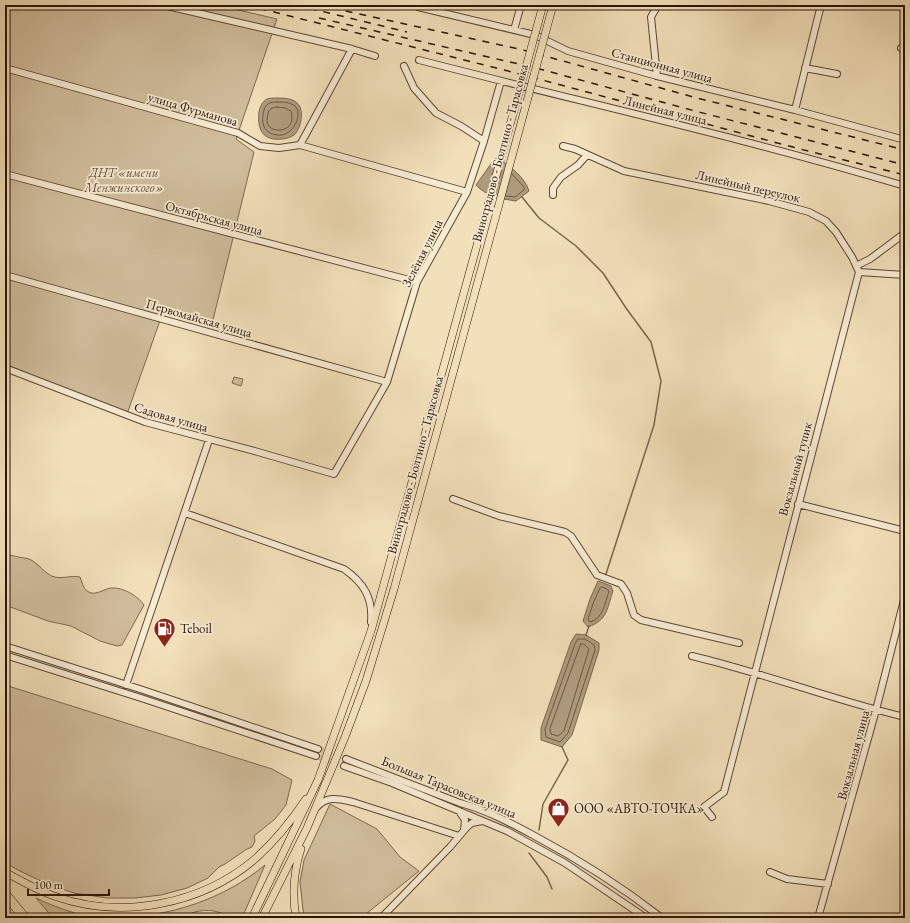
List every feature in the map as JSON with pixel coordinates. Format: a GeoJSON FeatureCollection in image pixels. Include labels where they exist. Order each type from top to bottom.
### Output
{"type":"FeatureCollection","features":[{"type":"Feature","properties":{"kind":"highway"},"geometry":{"type":"LineString","coordinates":[[5,894],[26,918]]}},
{"type":"Feature","properties":{"kind":"main road","name":"Виноградово - Болтино - Тарасовка"},"geometry":{"type":"LineString","coordinates":[[252,918],[318,780],[371,631],[543,5]]}},
{"type":"Feature","properties":{"kind":"main road","name":"Виноградово - Болтино - Тарасовка"},"geometry":{"type":"LineString","coordinates":[[262,918],[307,828],[345,738],[370,666],[394,589],[553,5]]}},
{"type":"Feature","properties":{"kind":"main road"},"geometry":{"type":"LineString","coordinates":[[5,872],[25,884],[54,896],[84,904],[119,908],[162,904],[200,892],[228,878],[255,859],[282,831],[304,802],[318,780]]}},
{"type":"Feature","properties":{"kind":"main road"},"geometry":{"type":"LineString","coordinates":[[296,918],[293,879],[307,828]]}},
{"type":"Feature","properties":{"kind":"street"},"geometry":{"type":"LineString","coordinates":[[163,5],[352,49],[375,56]]}},
{"type":"Feature","properties":{"kind":"street","name":"Станционная улица"},"geometry":{"type":"LineString","coordinates":[[417,5],[418,7],[535,35],[568,51],[657,76],[795,110],[905,140]]}},
{"type":"Feature","properties":{"kind":"street"},"geometry":{"type":"LineString","coordinates":[[514,30],[521,5]]}},
{"type":"Feature","properties":{"kind":"street"},"geometry":{"type":"LineString","coordinates":[[657,76],[652,17],[658,5]]}},
{"type":"Feature","properties":{"kind":"street"},"geometry":{"type":"LineString","coordinates":[[795,110],[821,5]]}},
{"type":"Feature","properties":{"kind":"street"},"geometry":{"type":"LineString","coordinates":[[300,145],[352,49]]}},
{"type":"Feature","properties":{"kind":"street","name":"Линейная улица"},"geometry":{"type":"LineString","coordinates":[[419,60],[732,138],[836,165],[905,186]]}},
{"type":"Feature","properties":{"kind":"street"},"geometry":{"type":"LineString","coordinates":[[404,66],[414,88],[436,113],[461,126],[484,141]]}},
{"type":"Feature","properties":{"kind":"street","name":"улица Фурманова"},"geometry":{"type":"LineString","coordinates":[[5,68],[238,132],[260,146],[279,148],[300,145],[467,192]]}},
{"type":"Feature","properties":{"kind":"street"},"geometry":{"type":"LineString","coordinates":[[805,68],[837,74]]}},
{"type":"Feature","properties":{"kind":"street","name":"Зелёная улица"},"geometry":{"type":"LineString","coordinates":[[334,474],[387,382],[417,282],[467,192],[484,141],[501,81]]}},
{"type":"Feature","properties":{"kind":"street","name":"Линейный переулок"},"geometry":{"type":"LineString","coordinates":[[563,146],[574,149],[624,171],[769,201],[809,212],[826,221],[836,232],[852,256],[857,269]]}},
{"type":"Feature","properties":{"kind":"street"},"geometry":{"type":"LineString","coordinates":[[553,195],[553,188],[561,177],[587,155]]}},
{"type":"Feature","properties":{"kind":"street","name":"Октябрьская улица"},"geometry":{"type":"LineString","coordinates":[[5,174],[417,282]]}},
{"type":"Feature","properties":{"kind":"street"},"geometry":{"type":"LineString","coordinates":[[857,269],[905,233]]}},
{"type":"Feature","properties":{"kind":"street"},"geometry":{"type":"LineString","coordinates":[[857,269],[905,275]]}},
{"type":"Feature","properties":{"kind":"street","name":"Вокзальный тупик"},"geometry":{"type":"LineString","coordinates":[[712,817],[704,807],[724,792],[857,269]]}},
{"type":"Feature","properties":{"kind":"street","name":"Первомайская улица"},"geometry":{"type":"LineString","coordinates":[[5,274],[387,382]]}},
{"type":"Feature","properties":{"kind":"street","name":"Садовая улица"},"geometry":{"type":"LineString","coordinates":[[5,368],[145,422],[334,474]]}},
{"type":"Feature","properties":{"kind":"street"},"geometry":{"type":"LineString","coordinates":[[126,684],[210,440]]}},
{"type":"Feature","properties":{"kind":"street"},"geometry":{"type":"LineString","coordinates":[[453,499],[499,516],[565,532],[570,536],[597,575],[621,584],[627,592],[634,615],[641,620],[739,644]]}},
{"type":"Feature","properties":{"kind":"street"},"geometry":{"type":"LineString","coordinates":[[798,504],[905,531]]}},
{"type":"Feature","properties":{"kind":"street"},"geometry":{"type":"LineString","coordinates":[[185,513],[344,569],[354,576],[365,589],[370,602],[372,614],[371,631]]}},
{"type":"Feature","properties":{"kind":"street","name":"Вокзальная улица"},"geometry":{"type":"LineString","coordinates":[[818,918],[876,710],[905,596]]}},
{"type":"Feature","properties":{"kind":"street"},"geometry":{"type":"LineString","coordinates":[[5,646],[126,684],[318,749]]}},
{"type":"Feature","properties":{"kind":"street"},"geometry":{"type":"LineString","coordinates":[[5,655],[316,756]]}},
{"type":"Feature","properties":{"kind":"street"},"geometry":{"type":"LineString","coordinates":[[692,656],[732,666],[876,710],[905,717]]}},
{"type":"Feature","properties":{"kind":"street","name":"Большая Тарасовская улица"},"geometry":{"type":"LineString","coordinates":[[346,759],[460,803],[478,808],[505,820],[569,854],[644,904],[662,918]]}},
{"type":"Feature","properties":{"kind":"street","name":"Большая Тарасовская улица"},"geometry":{"type":"LineString","coordinates":[[344,766],[392,783],[507,831],[565,862],[646,918]]}},
{"type":"Feature","properties":{"kind":"street"},"geometry":{"type":"LineString","coordinates":[[315,809],[328,799],[338,799],[353,802],[459,836]]}},
{"type":"Feature","properties":{"kind":"street"},"geometry":{"type":"LineString","coordinates":[[459,811],[465,820],[464,830]]}},
{"type":"Feature","properties":{"kind":"street"},"geometry":{"type":"LineString","coordinates":[[381,918],[464,830],[472,823],[484,821]]}},
{"type":"Feature","properties":{"kind":"street"},"geometry":{"type":"LineString","coordinates":[[770,872],[787,879],[828,884]]}},
{"type":"Feature","properties":{"kind":"green space","name":"ДНТ «имени Менжинского»"},"geometry":{"type":"Polygon","coordinates":[[[5,5],[217,5],[277,19],[236,139],[254,152],[212,324],[163,312],[127,414],[5,364],[5,5]]]}},
{"type":"Feature","properties":{"kind":"green space"},"geometry":{"type":"Polygon","coordinates":[[[234,377],[243,379],[241,386],[232,383],[234,377]]]}},
{"type":"Feature","properties":{"kind":"green space"},"geometry":{"type":"Polygon","coordinates":[[[5,552],[33,561],[51,576],[80,577],[84,588],[90,593],[116,588],[130,593],[138,598],[144,605],[122,645],[117,646],[100,641],[71,626],[48,621],[5,605],[5,552]]]}},
{"type":"Feature","properties":{"kind":"green space"},"geometry":{"type":"Polygon","coordinates":[[[5,685],[272,769],[292,780],[286,805],[275,819],[254,836],[255,841],[252,847],[219,867],[208,878],[187,888],[161,895],[135,898],[107,898],[74,893],[47,884],[5,863],[5,685]]]}},
{"type":"Feature","properties":{"kind":"green space"},"geometry":{"type":"Polygon","coordinates":[[[330,804],[377,829],[400,857],[419,871],[361,918],[304,918],[300,882],[304,860],[330,804]]]}},
{"type":"Feature","properties":{"kind":"green space"},"geometry":{"type":"Polygon","coordinates":[[[265,865],[242,918],[228,918],[224,914],[206,910],[187,915],[183,918],[53,918],[36,898],[62,909],[91,917],[155,914],[175,910],[213,897],[232,888],[265,865]]]}},
{"type":"Feature","properties":{"kind":"water"},"geometry":{"type":"Polygon","coordinates":[[[276,98],[293,100],[297,103],[301,110],[299,128],[294,135],[284,139],[275,139],[266,136],[260,129],[259,124],[259,112],[261,106],[267,99],[276,98]]]}},
{"type":"Feature","properties":{"kind":"water"},"geometry":{"type":"Polygon","coordinates":[[[497,157],[516,172],[527,186],[529,191],[516,201],[500,198],[484,192],[476,185],[497,157]]]}},
{"type":"Feature","properties":{"kind":"water"},"geometry":{"type":"Polygon","coordinates":[[[598,581],[611,586],[613,591],[606,613],[600,621],[588,627],[583,621],[598,581]]]}},
{"type":"Feature","properties":{"kind":"water"},"geometry":{"type":"Polygon","coordinates":[[[576,634],[586,635],[599,643],[599,650],[572,735],[562,747],[541,740],[541,728],[571,642],[576,634]]]}},
{"type":"Feature","properties":{"kind":"waterway"},"geometry":{"type":"LineString","coordinates":[[522,197],[539,218],[576,246],[603,273],[651,342],[661,381],[654,425],[605,577]]}},
{"type":"Feature","properties":{"kind":"waterway"},"geometry":{"type":"LineString","coordinates":[[586,635],[589,626]]}},
{"type":"Feature","properties":{"kind":"waterway"},"geometry":{"type":"LineString","coordinates":[[539,830],[543,804],[568,760],[562,747]]}},
{"type":"Feature","properties":{"kind":"waterway"},"geometry":{"type":"LineString","coordinates":[[529,853],[547,877],[552,889]]}},
{"type":"Feature","properties":{"kind":"tunnel"},"geometry":{"type":"LineString","coordinates":[[318,749],[346,759]]}},
{"type":"Feature","properties":{"kind":"tunnel"},"geometry":{"type":"LineString","coordinates":[[316,756],[344,766]]}},
{"type":"Feature","properties":{"kind":"railway"},"geometry":{"type":"LineString","coordinates":[[246,5],[516,73],[800,149],[905,175]]}},
{"type":"Feature","properties":{"kind":"railway"},"geometry":{"type":"LineString","coordinates":[[296,5],[407,32]]}},
{"type":"Feature","properties":{"kind":"railway"},"geometry":{"type":"LineString","coordinates":[[332,8],[523,50],[697,98],[905,150]]}},
{"type":"Feature","properties":{"kind":"railway"},"geometry":{"type":"LineString","coordinates":[[319,18],[536,68],[905,165]]}},
{"type":"Feature","properties":{"kind":"place","name":"Teboil"},"geometry":{"type":"Point","coordinates":[165,648]}},
{"type":"Feature","properties":{"kind":"place","name":"ООО «АВТО-ТОЧКА»"},"geometry":{"type":"Point","coordinates":[558,828]}}]}
